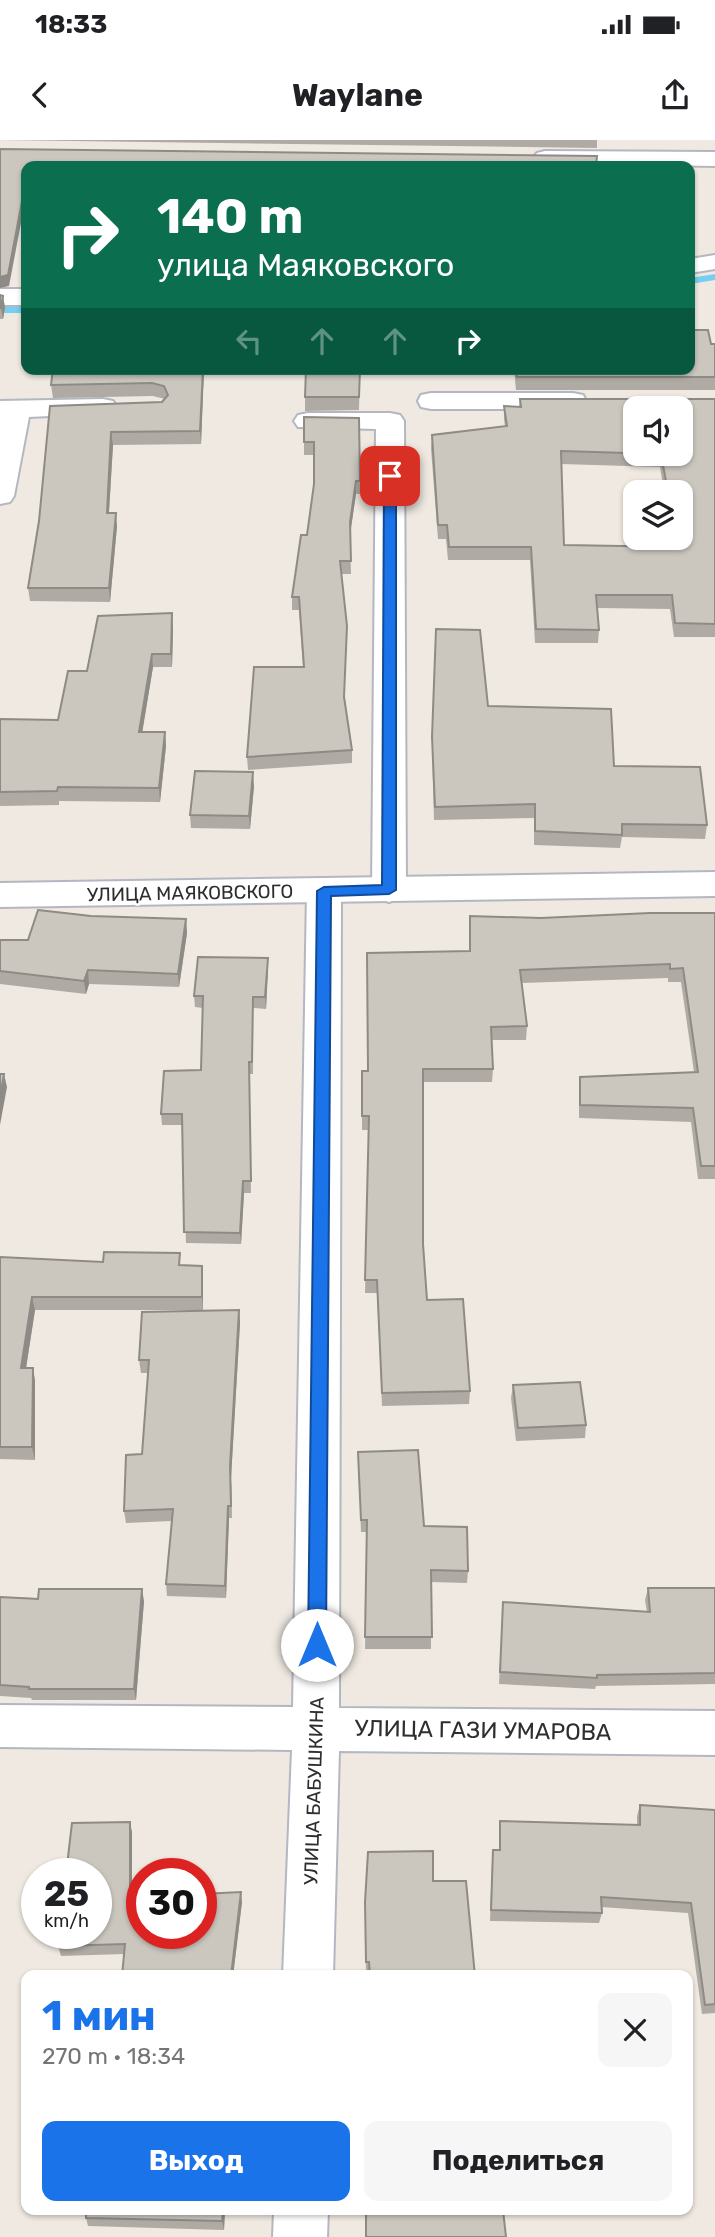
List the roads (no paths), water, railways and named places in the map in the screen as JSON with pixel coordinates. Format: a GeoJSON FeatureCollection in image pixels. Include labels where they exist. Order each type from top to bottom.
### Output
{"type":"FeatureCollection","features":[{"type":"Feature","properties":{"kind":"street"},"geometry":{"type":"LineString","coordinates":[[516,158],[608,161]]}},
{"type":"Feature","properties":{"kind":"street"},"geometry":{"type":"LineString","coordinates":[[692,161],[715,159]]}},
{"type":"Feature","properties":{"kind":"street"},"geometry":{"type":"LineString","coordinates":[[695,265],[715,262]]}},
{"type":"Feature","properties":{"kind":"street"},"geometry":{"type":"LineString","coordinates":[[0,297],[21,297]]}},
{"type":"Feature","properties":{"kind":"street"},"geometry":{"type":"LineString","coordinates":[[431,401],[593,401]]}},
{"type":"Feature","properties":{"kind":"street"},"geometry":{"type":"LineString","coordinates":[[0,496],[9,408],[125,407]]}},
{"type":"Feature","properties":{"kind":"street"},"geometry":{"type":"LineString","coordinates":[[307,421],[390,421],[389,890]]}},
{"type":"Feature","properties":{"kind":"street","name":"УЛИЦА МАЯКОВСКОГО"},"geometry":{"type":"LineString","coordinates":[[0,895],[715,884]]}},
{"type":"Feature","properties":{"kind":"street","name":"УЛИЦА БАБУШКИНА"},"geometry":{"type":"LineString","coordinates":[[308,1970],[316,1729],[324,891]]}},
{"type":"Feature","properties":{"kind":"street","name":"УЛИЦА ГАЗИ УМАРОВА"},"geometry":{"type":"LineString","coordinates":[[0,1726],[715,1733]]}},
{"type":"Feature","properties":{"kind":"street"},"geometry":{"type":"LineString","coordinates":[[300,2237],[301,2215]]}},
{"type":"Feature","properties":{"kind":"waterway"},"geometry":{"type":"LineString","coordinates":[[695,280],[715,277]]}},
{"type":"Feature","properties":{"kind":"waterway"},"geometry":{"type":"LineString","coordinates":[[0,310],[21,310]]}}]}
